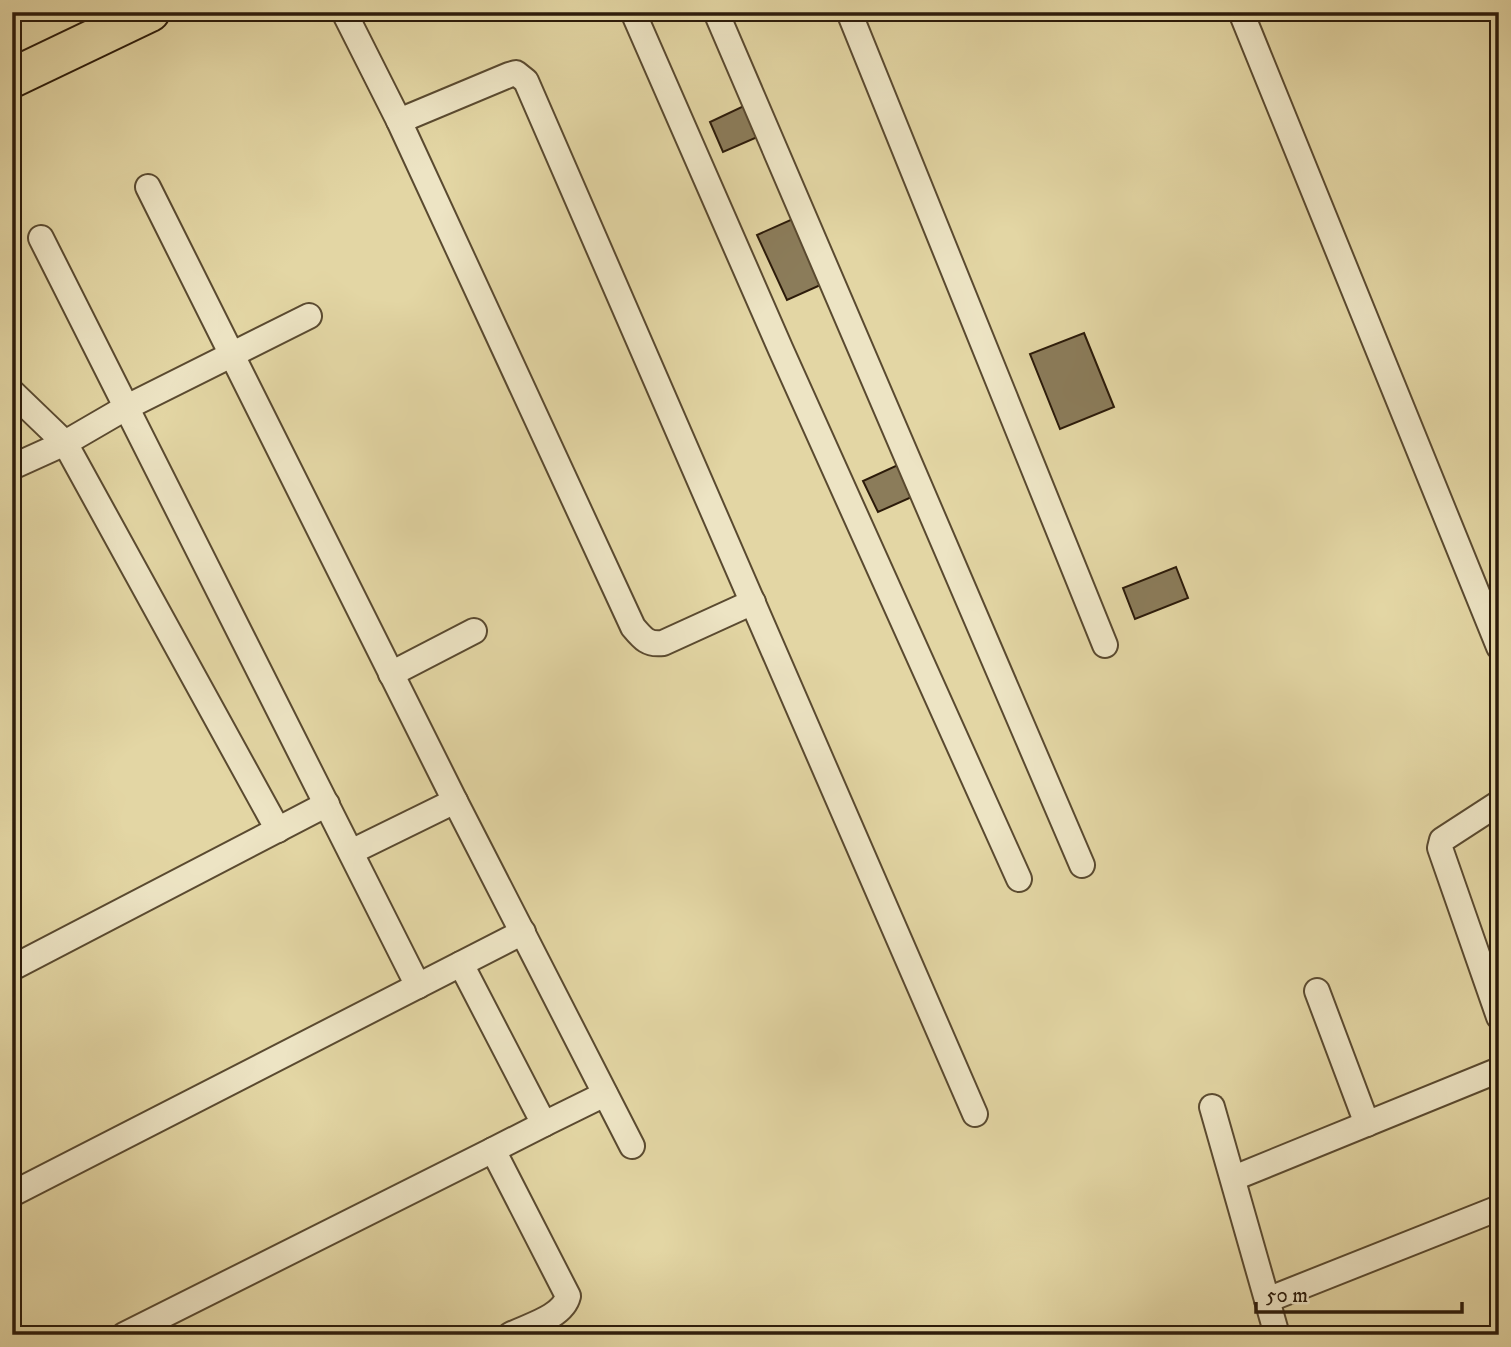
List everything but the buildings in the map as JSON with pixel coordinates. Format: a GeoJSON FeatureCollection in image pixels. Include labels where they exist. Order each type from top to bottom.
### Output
{"type":"FeatureCollection","features":[{"type":"Feature","properties":{"kind":"main road"},"geometry":{"type":"LineString","coordinates":[[12,78],[150,12]]}},
{"type":"Feature","properties":{"kind":"street"},"geometry":{"type":"LineString","coordinates":[[344,12],[399,121],[633,627],[643,639],[652,644],[663,643],[752,602]]}},
{"type":"Feature","properties":{"kind":"street"},"geometry":{"type":"LineString","coordinates":[[633,12],[781,350],[1019,879]]}},
{"type":"Feature","properties":{"kind":"street"},"geometry":{"type":"LineString","coordinates":[[716,12],[1082,864]]}},
{"type":"Feature","properties":{"kind":"street"},"geometry":{"type":"LineString","coordinates":[[849,12],[1105,645]]}},
{"type":"Feature","properties":{"kind":"street"},"geometry":{"type":"LineString","coordinates":[[1241,12],[1499,647]]}},
{"type":"Feature","properties":{"kind":"street"},"geometry":{"type":"LineString","coordinates":[[399,121],[509,75],[516,73],[526,82],[975,1114]]}},
{"type":"Feature","properties":{"kind":"street"},"geometry":{"type":"LineString","coordinates":[[148,187],[391,674],[632,1146]]}},
{"type":"Feature","properties":{"kind":"street"},"geometry":{"type":"LineString","coordinates":[[41,238],[418,986]]}},
{"type":"Feature","properties":{"kind":"street"},"geometry":{"type":"LineString","coordinates":[[12,467],[65,443],[127,407],[309,316]]}},
{"type":"Feature","properties":{"kind":"street"},"geometry":{"type":"LineString","coordinates":[[12,392],[65,443],[278,830]]}},
{"type":"Feature","properties":{"kind":"street"},"geometry":{"type":"LineString","coordinates":[[391,674],[474,631]]}},
{"type":"Feature","properties":{"kind":"street"},"geometry":{"type":"LineString","coordinates":[[351,852],[455,800]]}},
{"type":"Feature","properties":{"kind":"street"},"geometry":{"type":"LineString","coordinates":[[12,968],[327,804]]}},
{"type":"Feature","properties":{"kind":"street"},"geometry":{"type":"LineString","coordinates":[[1498,806],[1442,840],[1440,848],[1499,1017]]}},
{"type":"Feature","properties":{"kind":"street"},"geometry":{"type":"LineString","coordinates":[[12,1194],[523,932]]}},
{"type":"Feature","properties":{"kind":"street"},"geometry":{"type":"LineString","coordinates":[[461,964],[544,1124]]}},
{"type":"Feature","properties":{"kind":"street"},"geometry":{"type":"LineString","coordinates":[[1317,991],[1367,1124]]}},
{"type":"Feature","properties":{"kind":"street"},"geometry":{"type":"LineString","coordinates":[[1234,1178],[1499,1070]]}},
{"type":"Feature","properties":{"kind":"street"},"geometry":{"type":"LineString","coordinates":[[124,1335],[605,1094]]}},
{"type":"Feature","properties":{"kind":"street"},"geometry":{"type":"LineString","coordinates":[[1212,1107],[1278,1335]]}},
{"type":"Feature","properties":{"kind":"street"},"geometry":{"type":"LineString","coordinates":[[493,1150],[568,1296],[566,1303],[558,1311],[510,1335]]}},
{"type":"Feature","properties":{"kind":"street"},"geometry":{"type":"LineString","coordinates":[[1267,1300],[1499,1208]]}}]}
